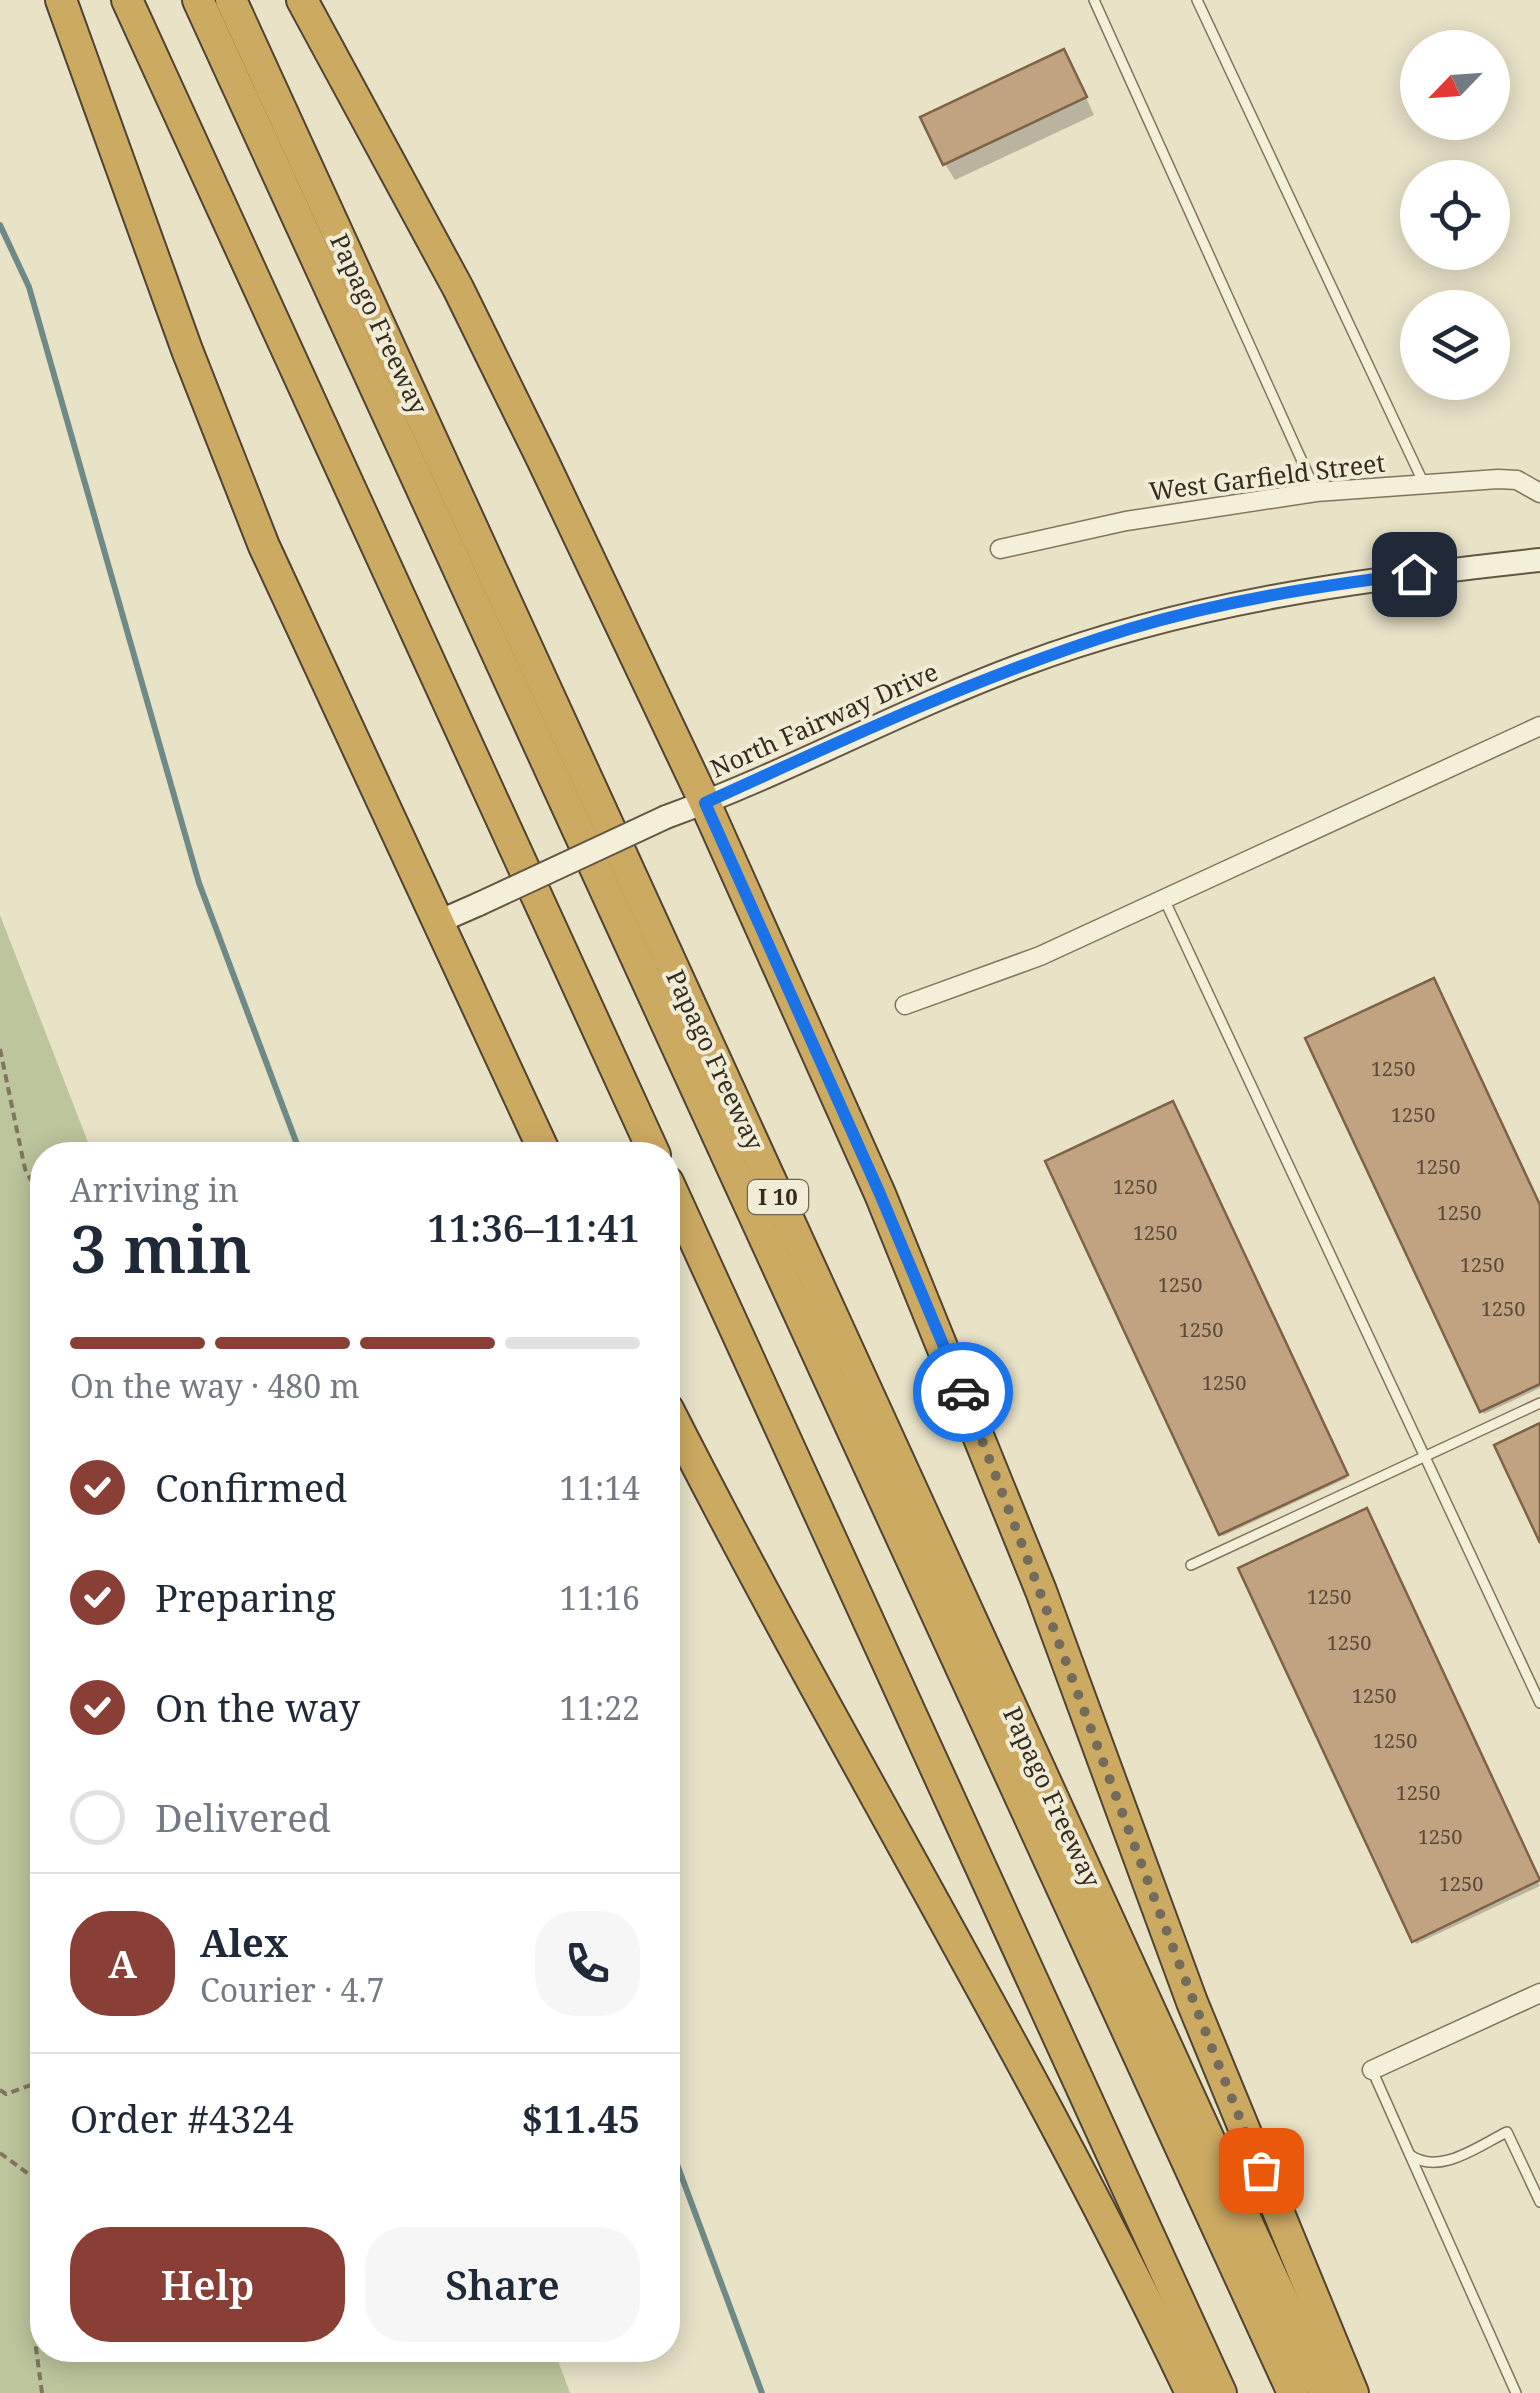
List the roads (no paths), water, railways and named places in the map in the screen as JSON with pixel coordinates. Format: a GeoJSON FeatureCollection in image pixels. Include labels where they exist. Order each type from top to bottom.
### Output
{"type":"FeatureCollection","features":[{"type":"Feature","properties":{"kind":"highway"},"geometry":{"type":"LineString","coordinates":[[60,0],[187,350],[264,546],[540,1142]]}},
{"type":"Feature","properties":{"kind":"highway"},"geometry":{"type":"LineString","coordinates":[[127,0],[649,1142]]}},
{"type":"Feature","properties":{"kind":"highway"},"geometry":{"type":"LineString","coordinates":[[198,0],[1293,2393]]}},
{"type":"Feature","properties":{"kind":"highway","name":"Papago Freeway"},"geometry":{"type":"LineString","coordinates":[[231,0],[1326,2393]]}},
{"type":"Feature","properties":{"kind":"highway"},"geometry":{"type":"LineString","coordinates":[[302,0],[458,288],[705,803],[880,1194],[1042,1591],[1192,2002],[1353,2393]]}},
{"type":"Feature","properties":{"kind":"highway"},"geometry":{"type":"LineString","coordinates":[[680,1208],[1222,2393]]}},
{"type":"Feature","properties":{"kind":"highway"},"geometry":{"type":"LineString","coordinates":[[680,1432],[737,1544],[1043,2099],[1191,2393]]}},
{"type":"Feature","properties":{"kind":"street","name":"West Garfield Street"},"geometry":{"type":"LineString","coordinates":[[1000,549],[1126,521],[1316,492],[1516,480],[1540,493]]}},
{"type":"Feature","properties":{"kind":"street","name":"North Fairway Drive"},"geometry":{"type":"LineString","coordinates":[[438,922],[913,708],[1023,664],[1131,629],[1235,602],[1344,582],[1540,560]]}},
{"type":"Feature","properties":{"kind":"street"},"geometry":{"type":"LineString","coordinates":[[904,1005],[1040,956],[1540,726]]}},
{"type":"Feature","properties":{"kind":"street"},"geometry":{"type":"LineString","coordinates":[[1372,2070],[1540,1993]]}},
{"type":"Feature","properties":{"kind":"lane"},"geometry":{"type":"LineString","coordinates":[[1094,0],[1316,492]]}},
{"type":"Feature","properties":{"kind":"lane"},"geometry":{"type":"LineString","coordinates":[[1197,0],[1424,484]]}},
{"type":"Feature","properties":{"kind":"lane"},"geometry":{"type":"LineString","coordinates":[[1165,901],[1540,1703]]}},
{"type":"Feature","properties":{"kind":"lane"},"geometry":{"type":"LineString","coordinates":[[1192,1565],[1540,1402]]}},
{"type":"Feature","properties":{"kind":"lane"},"geometry":{"type":"LineString","coordinates":[[1372,2070],[1516,2393]]}},
{"type":"Feature","properties":{"kind":"lane"},"geometry":{"type":"LineString","coordinates":[[1407,2153],[1420,2162],[1436,2165],[1508,2132],[1540,2202]]}},
{"type":"Feature","properties":{"kind":"waterway"},"geometry":{"type":"LineString","coordinates":[[0,225],[29,287],[199,883],[296,1142]]}},
{"type":"Feature","properties":{"kind":"waterway"},"geometry":{"type":"LineString","coordinates":[[680,2172],[762,2393]]}}]}
